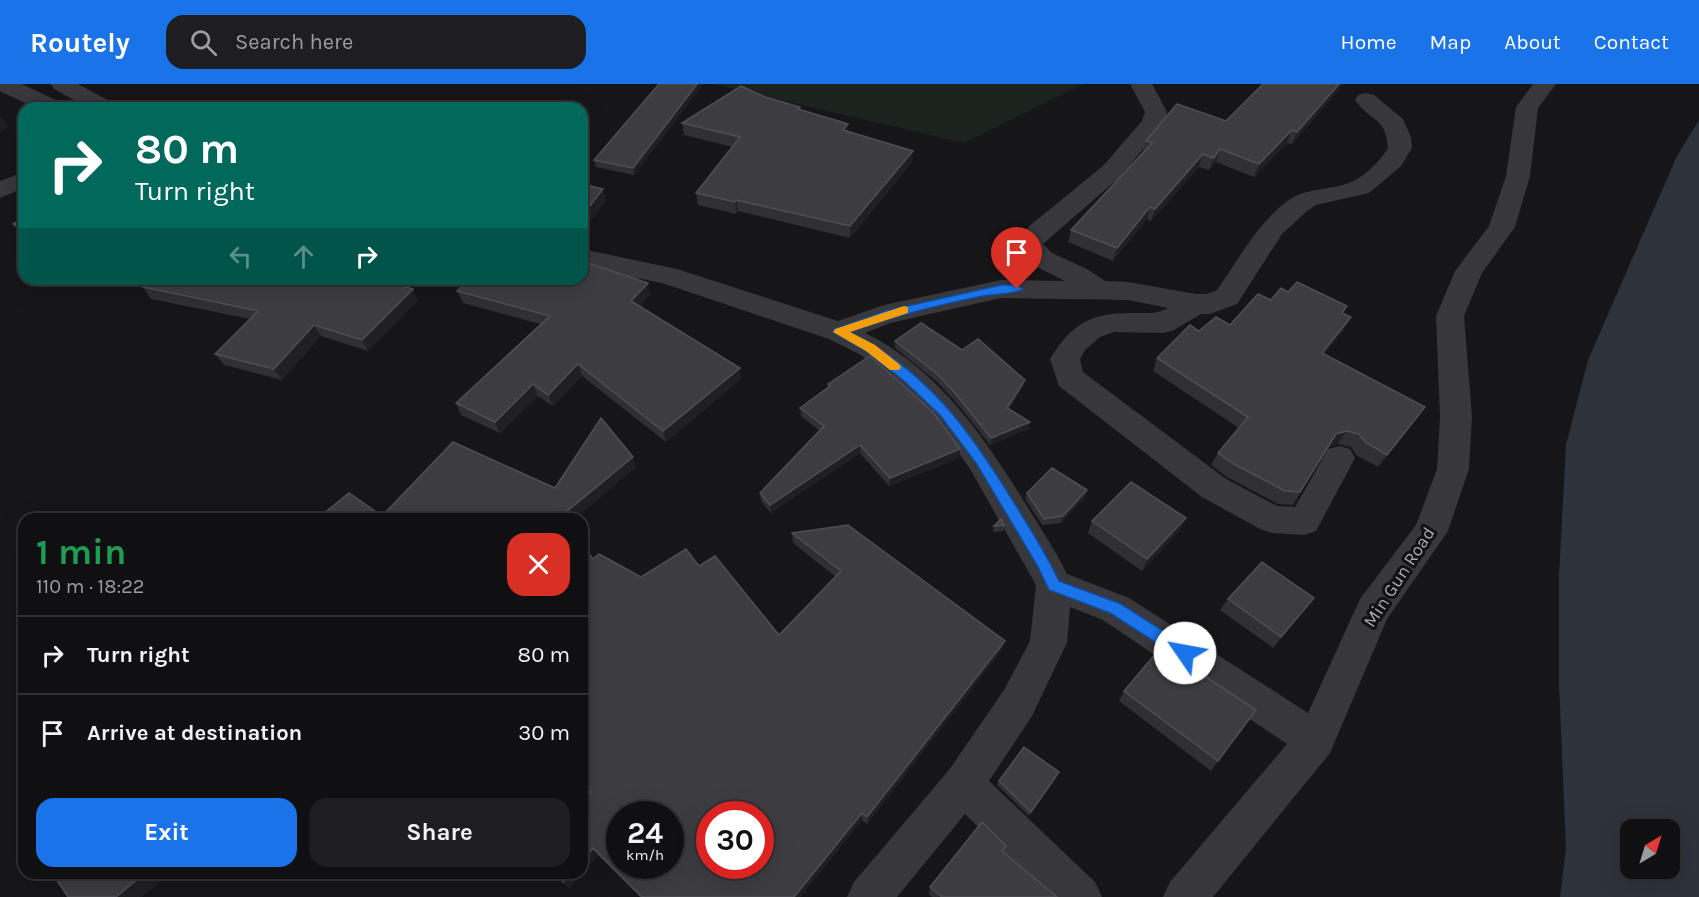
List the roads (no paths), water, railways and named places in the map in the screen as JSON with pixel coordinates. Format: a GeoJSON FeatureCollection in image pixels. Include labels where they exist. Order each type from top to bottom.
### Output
{"type":"FeatureCollection","features":[{"type":"Feature","properties":{"kind":"street"},"geometry":{"type":"LineString","coordinates":[[4,84],[42,102]]}},
{"type":"Feature","properties":{"kind":"street"},"geometry":{"type":"LineString","coordinates":[[62,84],[94,102]]}},
{"type":"Feature","properties":{"kind":"street"},"geometry":{"type":"LineString","coordinates":[[1101,291],[1076,275],[1043,261],[1033,253],[1029,243],[1037,233],[1112,171],[1154,122],[1156,112],[1141,84]]}},
{"type":"Feature","properties":{"kind":"street","name":"Min Gun Road"},"geometry":{"type":"LineString","coordinates":[[1185,897],[1316,740],[1373,610],[1431,531],[1453,469],[1456,417],[1450,316],[1469,271],[1502,227],[1518,176],[1527,107],[1545,84]]}},
{"type":"Feature","properties":{"kind":"street"},"geometry":{"type":"LineString","coordinates":[[839,332],[885,315],[1001,289],[1128,291],[1196,304],[1210,304],[1227,297],[1274,228],[1297,206],[1308,199],[1360,188],[1392,161],[1400,148],[1400,137],[1395,124],[1366,100]]}},
{"type":"Feature","properties":{"kind":"street"},"geometry":{"type":"LineString","coordinates":[[0,190],[18,182]]}},
{"type":"Feature","properties":{"kind":"street"},"geometry":{"type":"LineString","coordinates":[[588,259],[667,275],[839,332],[871,348],[907,376],[945,411],[981,460],[1043,562],[1054,585],[1048,643],[1017,703],[963,783],[869,897]]}},
{"type":"Feature","properties":{"kind":"street"},"geometry":{"type":"LineString","coordinates":[[1196,304],[1164,323],[1112,322],[1090,330],[1075,343],[1065,358],[1070,378],[1214,488],[1272,519],[1304,520],[1339,458]]}},
{"type":"Feature","properties":{"kind":"street"},"geometry":{"type":"LineString","coordinates":[[1054,585],[1116,609],[1316,740]]}},
{"type":"Feature","properties":{"kind":"street"},"geometry":{"type":"LineString","coordinates":[[963,783],[1080,897]]}}]}
